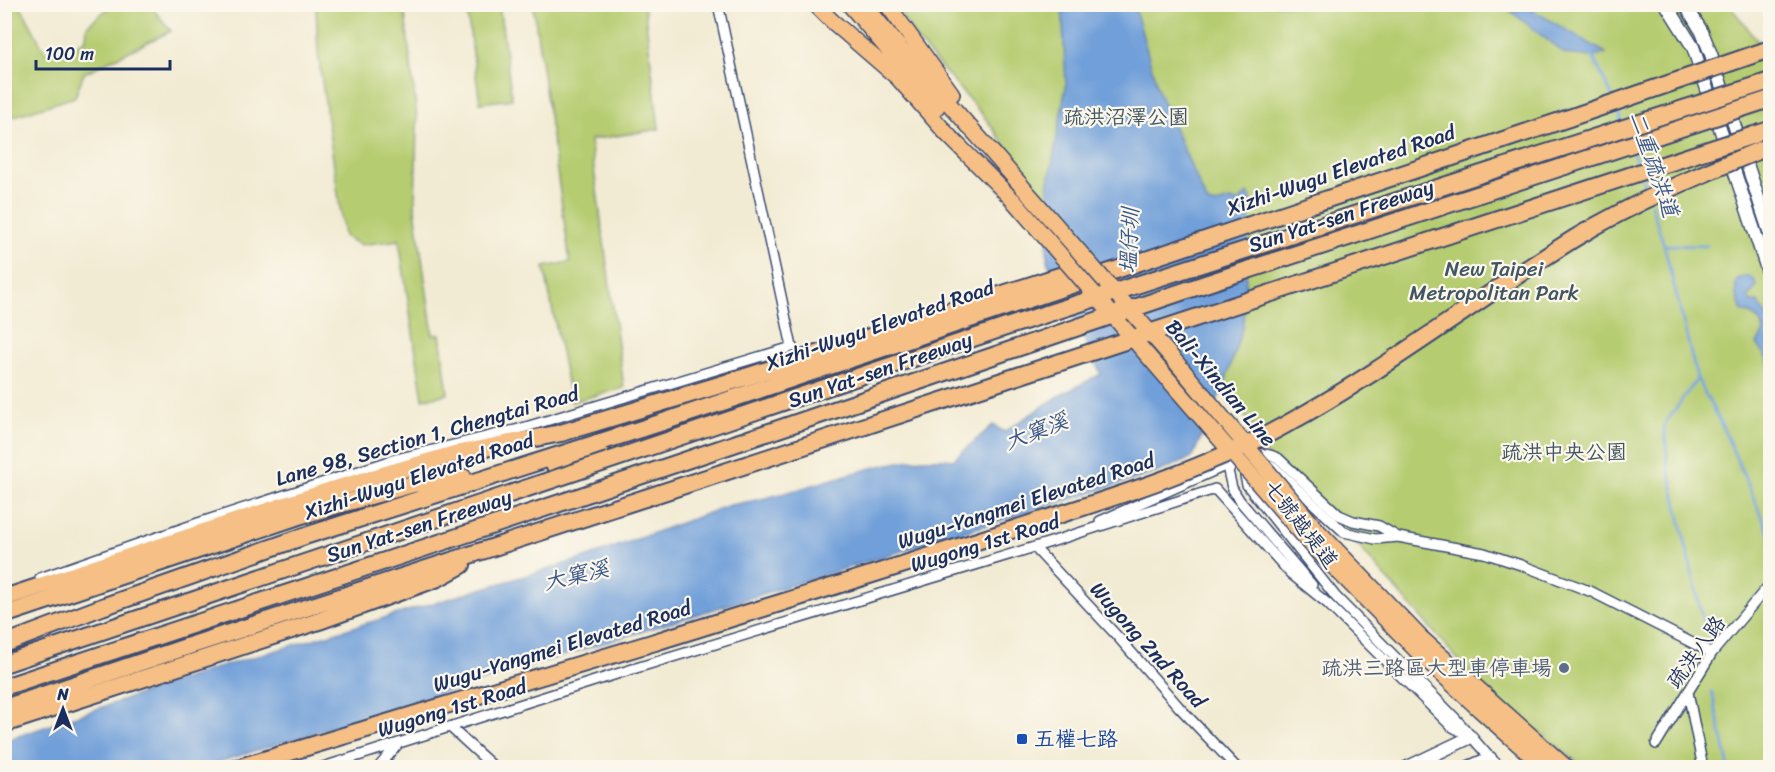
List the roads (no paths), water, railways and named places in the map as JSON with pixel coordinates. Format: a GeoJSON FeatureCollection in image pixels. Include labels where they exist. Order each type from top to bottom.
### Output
{"type":"FeatureCollection","features":[{"type":"Feature","properties":{"kind":"highway"},"geometry":{"type":"LineString","coordinates":[[815,4],[898,78],[947,134],[1012,199]]}},
{"type":"Feature","properties":{"kind":"highway","name":"Bali-Xindian Line"},"geometry":{"type":"LineString","coordinates":[[849,4],[1012,199],[1310,543],[1423,657],[1545,768]]}},
{"type":"Feature","properties":{"kind":"highway","name":"Bali-Xindian Line"},"geometry":{"type":"LineString","coordinates":[[864,4],[904,53],[1175,361],[1318,531],[1420,637],[1568,768]]}},
{"type":"Feature","properties":{"kind":"highway"},"geometry":{"type":"LineString","coordinates":[[887,4],[991,151]]}},
{"type":"Feature","properties":{"kind":"highway","name":"Xizhi-Wugu Elevated Road"},"geometry":{"type":"LineString","coordinates":[[4,644],[305,536],[660,423],[1770,49]]}},
{"type":"Feature","properties":{"kind":"highway","name":"Sun Yat-sen Freeway"},"geometry":{"type":"LineString","coordinates":[[4,664],[1009,326],[1770,81]]}},
{"type":"Feature","properties":{"kind":"highway","name":"Sun Yat-sen Freeway"},"geometry":{"type":"LineString","coordinates":[[4,687],[572,499],[1194,288],[1770,99]]}},
{"type":"Feature","properties":{"kind":"highway"},"geometry":{"type":"LineString","coordinates":[[4,598],[328,491],[455,454],[561,433],[923,321],[1462,145],[1569,118]]}},
{"type":"Feature","properties":{"kind":"highway"},"geometry":{"type":"LineString","coordinates":[[4,708],[1770,130]]}},
{"type":"Feature","properties":{"kind":"highway","name":"Wugu-Yangmei Elevated Road"},"geometry":{"type":"LineString","coordinates":[[237,768],[801,596],[1064,513],[1196,468],[1284,426],[1350,386],[1578,237],[1646,200],[1770,146]]}},
{"type":"Feature","properties":{"kind":"highway"},"geometry":{"type":"LineString","coordinates":[[4,615],[302,515],[413,484],[633,454]]}},
{"type":"Feature","properties":{"kind":"highway"},"geometry":{"type":"LineString","coordinates":[[4,724],[319,621],[438,578],[511,541],[572,499]]}},
{"type":"Feature","properties":{"kind":"highway"},"geometry":{"type":"LineString","coordinates":[[4,634],[102,607]]}},
{"type":"Feature","properties":{"kind":"street","name":"Lane 98, Section 1, Chengtai Road"},"geometry":{"type":"LineString","coordinates":[[4,590],[198,523],[396,459],[519,429],[792,346],[718,4]]}},
{"type":"Feature","properties":{"kind":"street"},"geometry":{"type":"LineString","coordinates":[[1666,4],[1693,46],[1770,278]]}},
{"type":"Feature","properties":{"kind":"street"},"geometry":{"type":"LineString","coordinates":[[1685,4],[1702,32],[1711,54],[1770,234]]}},
{"type":"Feature","properties":{"kind":"street","name":"七號越堤道"},"geometry":{"type":"LineString","coordinates":[[1051,542],[1233,462],[1259,453],[1278,458],[1339,515],[1353,521],[1379,526],[1398,537]]}},
{"type":"Feature","properties":{"kind":"street","name":"七號越堤道"},"geometry":{"type":"LineString","coordinates":[[1233,462],[1228,471],[1232,488],[1240,501],[1327,603]]}},
{"type":"Feature","properties":{"kind":"street","name":"七號越堤道"},"geometry":{"type":"LineString","coordinates":[[1336,597],[1247,485],[1245,476],[1249,468],[1266,463],[1273,466],[1344,532],[1375,539],[1398,537],[1484,554],[1555,577],[1592,592],[1712,653]]}},
{"type":"Feature","properties":{"kind":"street","name":"Wugong 1st Road"},"geometry":{"type":"LineString","coordinates":[[320,768],[1215,489],[1290,573],[1327,603],[1451,726],[1471,737]]}},
{"type":"Feature","properties":{"kind":"street","name":"Wugong 2nd Road"},"geometry":{"type":"LineString","coordinates":[[1034,547],[1237,768]]}},
{"type":"Feature","properties":{"kind":"street","name":"疏洪八路"},"geometry":{"type":"LineString","coordinates":[[1656,744],[1712,653],[1770,584]]}},
{"type":"Feature","properties":{"kind":"street","name":"Wugong 1st Road"},"geometry":{"type":"LineString","coordinates":[[1336,597],[1502,768]]}},
{"type":"Feature","properties":{"kind":"street"},"geometry":{"type":"LineString","coordinates":[[1688,692],[1703,768]]}},
{"type":"Feature","properties":{"kind":"street"},"geometry":{"type":"LineString","coordinates":[[450,727],[495,768]]}},
{"type":"Feature","properties":{"kind":"street"},"geometry":{"type":"LineString","coordinates":[[1406,768],[1471,737]]}},
{"type":"Feature","properties":{"kind":"street"},"geometry":{"type":"LineString","coordinates":[[378,768],[398,744]]}},
{"type":"Feature","properties":{"kind":"street"},"geometry":{"type":"LineString","coordinates":[[1467,768],[1490,758]]}},
{"type":"Feature","properties":{"kind":"street"},"geometry":{"type":"LineString","coordinates":[[340,761],[350,768]]}},
{"type":"Feature","properties":{"kind":"water"},"geometry":{"type":"Polygon","coordinates":[[[1062,5],[1134,5],[1159,93],[1207,202],[1213,205],[1230,200],[1238,202],[1248,193],[1251,199],[1243,325],[1226,380],[1192,458],[1158,472],[203,767],[5,767],[4,741],[210,670],[585,558],[730,505],[774,496],[900,462],[926,459],[953,460],[993,425],[1004,432],[1059,396],[1101,374],[1047,261],[1048,187],[1066,86],[1062,5]]]}},
{"type":"Feature","properties":{"kind":"water"},"geometry":{"type":"Polygon","coordinates":[[[1503,5],[1524,5],[1606,53],[1593,57],[1565,54],[1503,5]]]}},
{"type":"Feature","properties":{"kind":"water"},"geometry":{"type":"Polygon","coordinates":[[[1747,276],[1753,278],[1757,286],[1748,297],[1751,302],[1758,302],[1770,320],[1770,364],[1757,344],[1764,331],[1763,327],[1756,318],[1742,311],[1736,296],[1737,279],[1747,276]]]}},
{"type":"Feature","properties":{"kind":"waterway","name":"二重疏洪道"},"geometry":{"type":"LineString","coordinates":[[1590,55],[1612,96]]}},
{"type":"Feature","properties":{"kind":"waterway","name":"二重疏洪道"},"geometry":{"type":"LineString","coordinates":[[1617,108],[1622,124]]}},
{"type":"Feature","properties":{"kind":"waterway","name":"二重疏洪道"},"geometry":{"type":"LineString","coordinates":[[1632,150],[1638,166]]}},
{"type":"Feature","properties":{"kind":"waterway","name":"二重疏洪道"},"geometry":{"type":"LineString","coordinates":[[1642,178],[1647,192]]}},
{"type":"Feature","properties":{"kind":"waterway","name":"二重疏洪道"},"geometry":{"type":"LineString","coordinates":[[1651,204],[1664,245],[1697,378],[1723,428],[1770,535]]}},
{"type":"Feature","properties":{"kind":"waterway"},"geometry":{"type":"LineString","coordinates":[[1664,245],[1707,246]]}},
{"type":"Feature","properties":{"kind":"waterway","name":"二重疏洪道"},"geometry":{"type":"LineString","coordinates":[[1697,379],[1664,425],[1668,465],[1703,621]]}},
{"type":"Feature","properties":{"kind":"waterway"},"geometry":{"type":"LineString","coordinates":[[1712,692],[1729,768]]}},
{"type":"Feature","properties":{"kind":"place","name":"疏洪三路區大型車停車場"},"geometry":{"type":"Point","coordinates":[1564,668]}},
{"type":"Feature","properties":{"kind":"place","name":"五權七路"},"geometry":{"type":"Point","coordinates":[1022,739]}},
{"type":"Feature","properties":{"kind":"park label","name":"疏洪沼澤公園"},"geometry":{"type":"Point","coordinates":[1126,117]}},
{"type":"Feature","properties":{"kind":"park label","name":"New Taipei Metropolitan Park"},"geometry":{"type":"Point","coordinates":[1494,281]}},
{"type":"Feature","properties":{"kind":"park label","name":"疏洪中央公園"},"geometry":{"type":"Point","coordinates":[1564,452]}},
{"type":"Feature","properties":{"kind":"water label","name":"塭仔圳"},"geometry":{"type":"Point","coordinates":[1129,241]}},
{"type":"Feature","properties":{"kind":"water label","name":"大窠溪"},"geometry":{"type":"Point","coordinates":[1036,431]}},
{"type":"Feature","properties":{"kind":"water label","name":"大窠溪"},"geometry":{"type":"Point","coordinates":[576,575]}}]}
